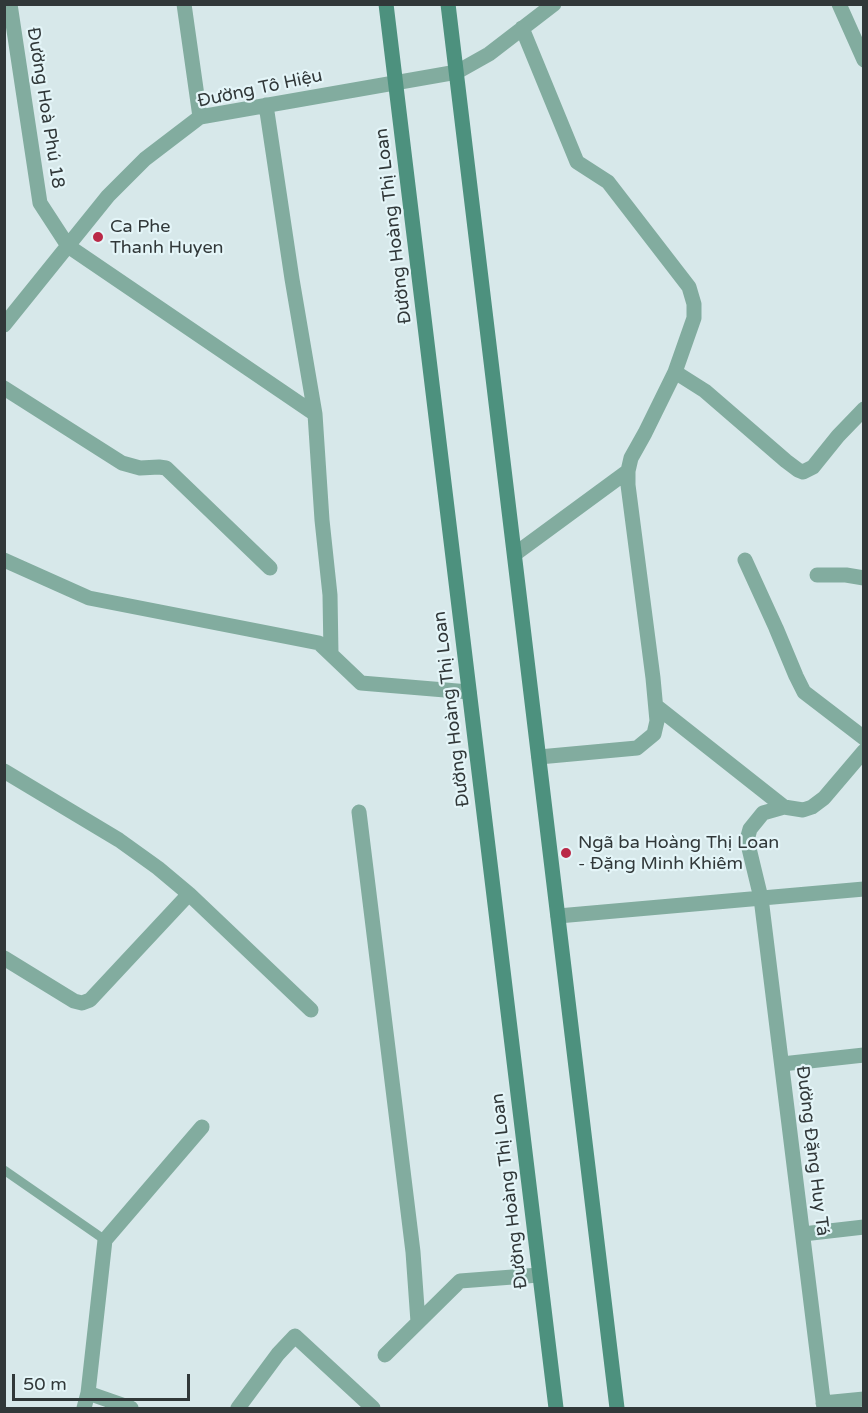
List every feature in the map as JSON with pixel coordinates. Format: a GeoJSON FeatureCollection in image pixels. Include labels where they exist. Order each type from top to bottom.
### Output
{"type":"FeatureCollection","features":[{"type":"Feature","properties":{"kind":"main road","name":"Đường Hoàng Thị Loan"},"geometry":{"type":"LineString","coordinates":[[386,4],[556,1408]]}},
{"type":"Feature","properties":{"kind":"main road"},"geometry":{"type":"LineString","coordinates":[[448,4],[617,1408]]}},
{"type":"Feature","properties":{"kind":"street","name":"Đường Hoà Phú 18"},"geometry":{"type":"LineString","coordinates":[[10,4],[40,203],[68,246]]}},
{"type":"Feature","properties":{"kind":"street"},"geometry":{"type":"LineString","coordinates":[[184,4],[200,117]]}},
{"type":"Feature","properties":{"kind":"street","name":"Đường Tô Hiệu"},"geometry":{"type":"LineString","coordinates":[[4,325],[108,196],[145,159],[200,117],[457,72],[489,54],[554,4]]}},
{"type":"Feature","properties":{"kind":"street"},"geometry":{"type":"LineString","coordinates":[[838,4],[864,60]]}},
{"type":"Feature","properties":{"kind":"street"},"geometry":{"type":"LineString","coordinates":[[522,28],[577,162],[608,182],[689,287],[694,304],[694,318],[675,372],[632,458],[628,471],[656,706],[657,721],[654,734],[638,748],[539,757]]}},
{"type":"Feature","properties":{"kind":"street"},"geometry":{"type":"LineString","coordinates":[[266,105],[291,279],[315,414],[330,595],[331,654]]}},
{"type":"Feature","properties":{"kind":"street"},"geometry":{"type":"LineString","coordinates":[[68,246],[315,414]]}},
{"type":"Feature","properties":{"kind":"street"},"geometry":{"type":"LineString","coordinates":[[675,372],[705,390],[786,461],[803,472],[813,467],[837,436],[864,409]]}},
{"type":"Feature","properties":{"kind":"street"},"geometry":{"type":"LineString","coordinates":[[4,388],[122,463],[140,468],[166,468],[270,568]]}},
{"type":"Feature","properties":{"kind":"street"},"geometry":{"type":"LineString","coordinates":[[515,554],[628,471]]}},
{"type":"Feature","properties":{"kind":"street"},"geometry":{"type":"LineString","coordinates":[[4,560],[89,598],[319,643],[361,683],[469,692]]}},
{"type":"Feature","properties":{"kind":"street"},"geometry":{"type":"LineString","coordinates":[[745,560],[804,692],[864,738]]}},
{"type":"Feature","properties":{"kind":"street"},"geometry":{"type":"LineString","coordinates":[[817,575],[846,575],[864,578]]}},
{"type":"Feature","properties":{"kind":"street"},"geometry":{"type":"LineString","coordinates":[[656,706],[784,807],[803,810],[813,807],[864,751]]}},
{"type":"Feature","properties":{"kind":"street"},"geometry":{"type":"LineString","coordinates":[[4,771],[119,840],[158,868],[189,894],[311,1010]]}},
{"type":"Feature","properties":{"kind":"street","name":"Đường Đặng Huy Tá"},"geometry":{"type":"LineString","coordinates":[[784,807],[763,813],[750,829],[747,840],[761,898],[824,1406]]}},
{"type":"Feature","properties":{"kind":"street"},"geometry":{"type":"LineString","coordinates":[[359,812],[411,1240],[418,1322]]}},
{"type":"Feature","properties":{"kind":"street"},"geometry":{"type":"LineString","coordinates":[[558,916],[864,889]]}},
{"type":"Feature","properties":{"kind":"street"},"geometry":{"type":"LineString","coordinates":[[4,958],[74,1001],[82,1003],[90,1000],[189,894]]}},
{"type":"Feature","properties":{"kind":"street"},"geometry":{"type":"LineString","coordinates":[[782,1064],[864,1055]]}},
{"type":"Feature","properties":{"kind":"street"},"geometry":{"type":"LineString","coordinates":[[84,1408],[88,1393],[105,1240],[202,1127]]}},
{"type":"Feature","properties":{"kind":"street"},"geometry":{"type":"LineString","coordinates":[[802,1234],[864,1227]]}},
{"type":"Feature","properties":{"kind":"street"},"geometry":{"type":"LineString","coordinates":[[385,1355],[460,1281],[539,1275]]}},
{"type":"Feature","properties":{"kind":"street"},"geometry":{"type":"LineString","coordinates":[[238,1408],[278,1354],[295,1336],[373,1408]]}},
{"type":"Feature","properties":{"kind":"street"},"geometry":{"type":"LineString","coordinates":[[88,1393],[131,1408]]}},
{"type":"Feature","properties":{"kind":"street"},"geometry":{"type":"LineString","coordinates":[[824,1406],[864,1400]]}},
{"type":"Feature","properties":{"kind":"lane"},"geometry":{"type":"LineString","coordinates":[[4,1170],[105,1240]]}},
{"type":"Feature","properties":{"kind":"place","name":"Ca Phe Thanh Huyen"},"geometry":{"type":"Point","coordinates":[98,237]}},
{"type":"Feature","properties":{"kind":"place","name":"Ngã ba Hoàng Thị Loan - Đặng Minh Khiêm"},"geometry":{"type":"Point","coordinates":[566,853]}}]}
